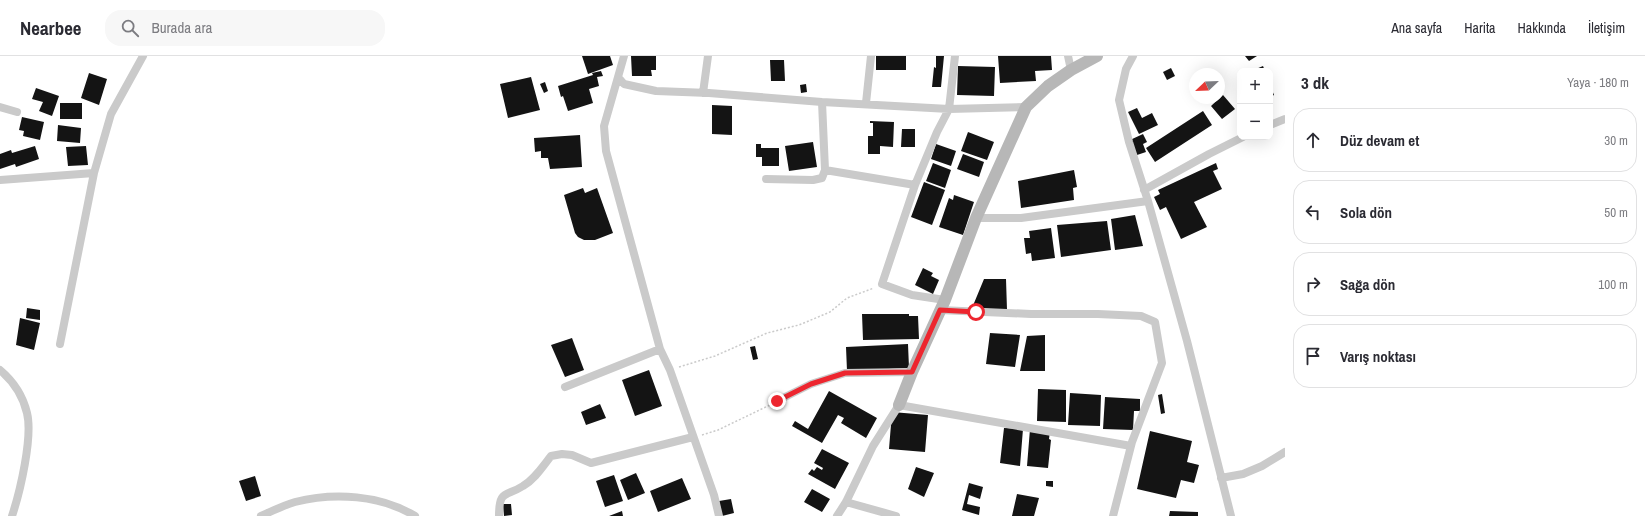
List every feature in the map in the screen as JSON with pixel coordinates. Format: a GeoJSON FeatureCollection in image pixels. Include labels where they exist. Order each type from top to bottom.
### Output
{"type":"FeatureCollection","features":[{"type":"Feature","properties":{"kind":"street"},"geometry":{"type":"LineString","coordinates":[[60,344],[94,173],[111,114],[143,56]]}},
{"type":"Feature","properties":{"kind":"street"},"geometry":{"type":"LineString","coordinates":[[624,56],[604,126],[606,151],[660,349],[670,370],[714,495],[719,516]]}},
{"type":"Feature","properties":{"kind":"street"},"geometry":{"type":"LineString","coordinates":[[703,92],[708,56]]}},
{"type":"Feature","properties":{"kind":"street"},"geometry":{"type":"LineString","coordinates":[[866,104],[871,56]]}},
{"type":"Feature","properties":{"kind":"street"},"geometry":{"type":"LineString","coordinates":[[955,56],[948,109],[914,185],[882,284],[942,305],[1031,314],[1098,314],[1141,316],[1155,322],[1162,363],[1131,446],[1113,516]]}},
{"type":"Feature","properties":{"kind":"street"},"geometry":{"type":"LineString","coordinates":[[1068,56],[1071,70]]}},
{"type":"Feature","properties":{"kind":"street"},"geometry":{"type":"LineString","coordinates":[[837,516],[846,502],[873,446],[899,405],[942,305],[976,218],[1026,107],[1048,86],[1071,70],[1097,56]]}},
{"type":"Feature","properties":{"kind":"street"},"geometry":{"type":"LineString","coordinates":[[1133,56],[1126,69],[1119,100],[1129,142],[1148,200],[1187,341],[1231,516]]}},
{"type":"Feature","properties":{"kind":"street"},"geometry":{"type":"LineString","coordinates":[[618,77],[624,84],[656,91],[703,92],[822,102],[948,109],[1026,107]]}},
{"type":"Feature","properties":{"kind":"street"},"geometry":{"type":"LineString","coordinates":[[766,180],[813,180],[822,178],[825,170],[822,102]]}},
{"type":"Feature","properties":{"kind":"street"},"geometry":{"type":"LineString","coordinates":[[0,107],[17,112]]}},
{"type":"Feature","properties":{"kind":"street"},"geometry":{"type":"LineString","coordinates":[[1273,124],[1285,119]]}},
{"type":"Feature","properties":{"kind":"street"},"geometry":{"type":"LineString","coordinates":[[1144,190],[1237,140]]}},
{"type":"Feature","properties":{"kind":"street"},"geometry":{"type":"LineString","coordinates":[[825,170],[914,185]]}},
{"type":"Feature","properties":{"kind":"street"},"geometry":{"type":"LineString","coordinates":[[0,180],[94,173]]}},
{"type":"Feature","properties":{"kind":"street"},"geometry":{"type":"LineString","coordinates":[[976,218],[1020,218],[1148,200]]}},
{"type":"Feature","properties":{"kind":"street"},"geometry":{"type":"LineString","coordinates":[[565,387],[660,349]]}},
{"type":"Feature","properties":{"kind":"street"},"geometry":{"type":"LineString","coordinates":[[0,370],[9,378],[21,397],[28,415],[26,452],[17,503],[12,516]]}},
{"type":"Feature","properties":{"kind":"street"},"geometry":{"type":"LineString","coordinates":[[777,401],[811,384],[845,373],[912,372]]}},
{"type":"Feature","properties":{"kind":"street"},"geometry":{"type":"LineString","coordinates":[[899,405],[1131,446]]}},
{"type":"Feature","properties":{"kind":"street"},"geometry":{"type":"LineString","coordinates":[[499,516],[499,504],[505,494],[523,487],[534,478],[550,456],[562,454],[591,463],[693,437]]}},
{"type":"Feature","properties":{"kind":"street"},"geometry":{"type":"LineString","coordinates":[[1221,478],[1243,474],[1262,466],[1285,452]]}},
{"type":"Feature","properties":{"kind":"street"},"geometry":{"type":"LineString","coordinates":[[261,516],[294,502],[329,496],[366,499],[403,508],[415,516]]}},
{"type":"Feature","properties":{"kind":"street"},"geometry":{"type":"LineString","coordinates":[[846,502],[896,516]]}},
{"type":"Feature","properties":{"kind":"path"},"geometry":{"type":"LineString","coordinates":[[670,370],[715,356],[767,333],[799,325],[830,312],[847,298],[882,284]]}},
{"type":"Feature","properties":{"kind":"path"},"geometry":{"type":"LineString","coordinates":[[693,437],[718,430],[777,401]]}},
{"type":"Feature","properties":{"kind":"building"},"geometry":{"type":"Polygon","coordinates":[[[582,56],[610,56],[613,65],[588,74],[582,56]]]}},
{"type":"Feature","properties":{"kind":"building"},"geometry":{"type":"Polygon","coordinates":[[[631,56],[656,56],[656,70],[651,70],[652,76],[632,76],[631,56]]]}},
{"type":"Feature","properties":{"kind":"building"},"geometry":{"type":"Polygon","coordinates":[[[876,56],[906,56],[906,70],[876,70],[876,56]]]}},
{"type":"Feature","properties":{"kind":"building"},"geometry":{"type":"Polygon","coordinates":[[[936,56],[944,56],[941,87],[932,87],[934,67],[936,68],[936,56]]]}},
{"type":"Feature","properties":{"kind":"building"},"geometry":{"type":"Polygon","coordinates":[[[998,56],[1051,56],[1052,70],[1035,71],[1036,81],[1000,83],[998,56]]]}},
{"type":"Feature","properties":{"kind":"building"},"geometry":{"type":"Polygon","coordinates":[[[1245,56],[1257,56],[1249,61],[1245,56]]]}},
{"type":"Feature","properties":{"kind":"building"},"geometry":{"type":"Polygon","coordinates":[[[770,60],[784,60],[785,81],[771,81],[770,60]]]}},
{"type":"Feature","properties":{"kind":"building"},"geometry":{"type":"Polygon","coordinates":[[[958,66],[995,67],[994,96],[957,95],[958,66]]]}},
{"type":"Feature","properties":{"kind":"building"},"geometry":{"type":"Polygon","coordinates":[[[1171,68],[1175,76],[1167,80],[1163,72],[1171,68]]]}},
{"type":"Feature","properties":{"kind":"building"},"geometry":{"type":"Polygon","coordinates":[[[601,71],[603,76],[597,77],[599,86],[589,89],[593,103],[568,111],[563,96],[561,97],[558,86],[601,71]]]}},
{"type":"Feature","properties":{"kind":"building"},"geometry":{"type":"Polygon","coordinates":[[[89,73],[107,79],[99,105],[81,98],[89,73]]]}},
{"type":"Feature","properties":{"kind":"building"},"geometry":{"type":"Polygon","coordinates":[[[531,77],[540,110],[508,118],[500,84],[531,77]]]}},
{"type":"Feature","properties":{"kind":"building"},"geometry":{"type":"Polygon","coordinates":[[[545,82],[548,91],[544,93],[540,84],[545,82]]]}},
{"type":"Feature","properties":{"kind":"building"},"geometry":{"type":"Polygon","coordinates":[[[806,84],[807,92],[801,93],[800,85],[806,84]]]}},
{"type":"Feature","properties":{"kind":"building"},"geometry":{"type":"Polygon","coordinates":[[[36,88],[59,96],[52,116],[39,111],[43,102],[32,99],[36,88]]]}},
{"type":"Feature","properties":{"kind":"building"},"geometry":{"type":"Polygon","coordinates":[[[1225,97],[1235,109],[1222,119],[1211,106],[1213,104],[1225,104],[1225,97]]]}},
{"type":"Feature","properties":{"kind":"building"},"geometry":{"type":"Polygon","coordinates":[[[60,103],[82,103],[82,119],[60,119],[60,103]]]}},
{"type":"Feature","properties":{"kind":"building"},"geometry":{"type":"Polygon","coordinates":[[[712,105],[732,106],[732,135],[712,134],[712,105]]]}},
{"type":"Feature","properties":{"kind":"building"},"geometry":{"type":"Polygon","coordinates":[[[1137,108],[1142,118],[1152,113],[1158,125],[1139,134],[1128,112],[1137,108]]]}},
{"type":"Feature","properties":{"kind":"building"},"geometry":{"type":"Polygon","coordinates":[[[1203,111],[1212,125],[1155,162],[1146,148],[1203,111]]]}},
{"type":"Feature","properties":{"kind":"building"},"geometry":{"type":"Polygon","coordinates":[[[22,117],[44,122],[40,140],[23,136],[24,131],[19,130],[22,117]]]}},
{"type":"Feature","properties":{"kind":"building"},"geometry":{"type":"Polygon","coordinates":[[[870,121],[894,122],[893,147],[880,146],[880,154],[868,154],[868,136],[873,136],[873,123],[870,123],[870,121]]]}},
{"type":"Feature","properties":{"kind":"building"},"geometry":{"type":"Polygon","coordinates":[[[58,125],[81,128],[80,143],[57,141],[58,125]]]}},
{"type":"Feature","properties":{"kind":"building"},"geometry":{"type":"Polygon","coordinates":[[[902,129],[915,129],[915,147],[901,147],[902,129]]]}},
{"type":"Feature","properties":{"kind":"building"},"geometry":{"type":"Polygon","coordinates":[[[968,132],[994,142],[987,160],[961,151],[968,132]]]}},
{"type":"Feature","properties":{"kind":"building"},"geometry":{"type":"Polygon","coordinates":[[[1143,134],[1147,142],[1143,144],[1146,152],[1137,155],[1130,140],[1143,134]]]}},
{"type":"Feature","properties":{"kind":"building"},"geometry":{"type":"Polygon","coordinates":[[[580,135],[582,167],[550,169],[548,158],[541,158],[541,151],[535,152],[534,138],[580,135]]]}},
{"type":"Feature","properties":{"kind":"building"},"geometry":{"type":"Polygon","coordinates":[[[813,142],[817,167],[789,171],[785,146],[813,142]]]}},
{"type":"Feature","properties":{"kind":"building"},"geometry":{"type":"Polygon","coordinates":[[[756,144],[761,144],[761,148],[779,148],[779,166],[762,166],[762,157],[756,157],[756,144]]]}},
{"type":"Feature","properties":{"kind":"building"},"geometry":{"type":"Polygon","coordinates":[[[936,144],[956,151],[951,166],[931,159],[936,144]]]}},
{"type":"Feature","properties":{"kind":"building"},"geometry":{"type":"Polygon","coordinates":[[[35,146],[39,159],[16,167],[15,164],[0,169],[0,154],[11,150],[12,153],[35,146]]]}},
{"type":"Feature","properties":{"kind":"building"},"geometry":{"type":"Polygon","coordinates":[[[86,146],[88,165],[68,166],[66,147],[86,146]]]}},
{"type":"Feature","properties":{"kind":"building"},"geometry":{"type":"Polygon","coordinates":[[[963,154],[984,162],[979,177],[957,169],[963,154]]]}},
{"type":"Feature","properties":{"kind":"building"},"geometry":{"type":"Polygon","coordinates":[[[933,163],[951,170],[945,188],[926,181],[933,163]]]}},
{"type":"Feature","properties":{"kind":"building"},"geometry":{"type":"Polygon","coordinates":[[[1216,163],[1218,169],[1213,171],[1222,189],[1194,202],[1207,227],[1181,239],[1166,207],[1160,210],[1154,197],[1160,194],[1158,190],[1216,163]]]}},
{"type":"Feature","properties":{"kind":"building"},"geometry":{"type":"Polygon","coordinates":[[[1074,170],[1077,187],[1073,188],[1074,200],[1021,208],[1018,181],[1074,170]]]}},
{"type":"Feature","properties":{"kind":"building"},"geometry":{"type":"Polygon","coordinates":[[[924,182],[945,190],[932,225],[911,217],[924,182]]]}},
{"type":"Feature","properties":{"kind":"building"},"geometry":{"type":"Polygon","coordinates":[[[583,188],[585,193],[597,188],[613,233],[595,240],[584,240],[578,237],[575,233],[564,195],[583,188]]]}},
{"type":"Feature","properties":{"kind":"building"},"geometry":{"type":"Polygon","coordinates":[[[954,195],[974,202],[963,235],[939,227],[949,198],[953,200],[954,195]]]}},
{"type":"Feature","properties":{"kind":"building"},"geometry":{"type":"Polygon","coordinates":[[[1135,215],[1143,246],[1115,250],[1111,219],[1135,215]]]}},
{"type":"Feature","properties":{"kind":"building"},"geometry":{"type":"Polygon","coordinates":[[[1107,221],[1111,250],[1061,257],[1057,225],[1107,221]]]}},
{"type":"Feature","properties":{"kind":"building"},"geometry":{"type":"Polygon","coordinates":[[[1051,228],[1055,258],[1032,261],[1031,253],[1026,254],[1024,238],[1030,238],[1029,231],[1051,228]]]}},
{"type":"Feature","properties":{"kind":"building"},"geometry":{"type":"Polygon","coordinates":[[[923,268],[933,273],[931,276],[939,280],[933,294],[915,285],[923,268]]]}},
{"type":"Feature","properties":{"kind":"building"},"geometry":{"type":"Polygon","coordinates":[[[984,279],[1006,279],[1007,310],[972,308],[984,279]]]}},
{"type":"Feature","properties":{"kind":"building"},"geometry":{"type":"Polygon","coordinates":[[[27,308],[40,310],[40,320],[26,318],[27,308]]]}},
{"type":"Feature","properties":{"kind":"building"},"geometry":{"type":"Polygon","coordinates":[[[862,314],[909,314],[909,316],[918,316],[919,339],[863,340],[862,314]]]}},
{"type":"Feature","properties":{"kind":"building"},"geometry":{"type":"Polygon","coordinates":[[[20,318],[40,323],[34,350],[16,345],[20,318]]]}},
{"type":"Feature","properties":{"kind":"building"},"geometry":{"type":"Polygon","coordinates":[[[990,333],[1020,335],[1015,367],[986,364],[990,333]]]}},
{"type":"Feature","properties":{"kind":"building"},"geometry":{"type":"Polygon","coordinates":[[[1045,335],[1045,371],[1020,371],[1027,336],[1045,335]]]}},
{"type":"Feature","properties":{"kind":"building"},"geometry":{"type":"Polygon","coordinates":[[[572,338],[584,370],[565,377],[551,345],[572,338]]]}},
{"type":"Feature","properties":{"kind":"building"},"geometry":{"type":"Polygon","coordinates":[[[908,344],[909,368],[847,371],[846,347],[908,344]]]}},
{"type":"Feature","properties":{"kind":"building"},"geometry":{"type":"Polygon","coordinates":[[[755,346],[758,359],[753,360],[750,347],[755,346]]]}},
{"type":"Feature","properties":{"kind":"building"},"geometry":{"type":"Polygon","coordinates":[[[649,370],[662,406],[635,416],[622,380],[649,370]]]}},
{"type":"Feature","properties":{"kind":"building"},"geometry":{"type":"Polygon","coordinates":[[[1038,389],[1066,390],[1066,422],[1037,421],[1038,389]]]}},
{"type":"Feature","properties":{"kind":"building"},"geometry":{"type":"Polygon","coordinates":[[[829,391],[877,418],[866,438],[841,423],[844,418],[838,415],[822,443],[792,426],[795,421],[808,429],[829,391]]]}},
{"type":"Feature","properties":{"kind":"building"},"geometry":{"type":"Polygon","coordinates":[[[1070,393],[1101,395],[1100,426],[1068,425],[1070,393]]]}},
{"type":"Feature","properties":{"kind":"building"},"geometry":{"type":"Polygon","coordinates":[[[1162,394],[1165,413],[1161,414],[1158,395],[1162,394]]]}},
{"type":"Feature","properties":{"kind":"building"},"geometry":{"type":"Polygon","coordinates":[[[1105,397],[1140,399],[1140,411],[1134,411],[1133,430],[1103,429],[1105,397]]]}},
{"type":"Feature","properties":{"kind":"building"},"geometry":{"type":"Polygon","coordinates":[[[600,404],[606,418],[586,425],[581,412],[600,404]]]}},
{"type":"Feature","properties":{"kind":"building"},"geometry":{"type":"Polygon","coordinates":[[[892,412],[928,415],[925,452],[889,449],[892,412]]]}},
{"type":"Feature","properties":{"kind":"building"},"geometry":{"type":"Polygon","coordinates":[[[1004,428],[1023,429],[1020,466],[1000,463],[1004,428]]]}},
{"type":"Feature","properties":{"kind":"building"},"geometry":{"type":"Polygon","coordinates":[[[1030,429],[1050,431],[1049,439],[1051,440],[1048,468],[1027,466],[1030,429]]]}},
{"type":"Feature","properties":{"kind":"building"},"geometry":{"type":"Polygon","coordinates":[[[1150,431],[1192,441],[1187,462],[1199,465],[1194,483],[1181,480],[1176,498],[1137,489],[1150,431]]]}},
{"type":"Feature","properties":{"kind":"building"},"geometry":{"type":"Polygon","coordinates":[[[822,449],[849,463],[835,489],[808,474],[812,469],[814,471],[817,467],[822,470],[823,468],[814,463],[822,449]]]}},
{"type":"Feature","properties":{"kind":"building"},"geometry":{"type":"Polygon","coordinates":[[[916,467],[934,473],[924,497],[908,489],[916,467]]]}},
{"type":"Feature","properties":{"kind":"building"},"geometry":{"type":"Polygon","coordinates":[[[636,473],[645,493],[628,500],[620,480],[636,473]]]}},
{"type":"Feature","properties":{"kind":"building"},"geometry":{"type":"Polygon","coordinates":[[[614,475],[623,501],[605,507],[596,481],[614,475]]]}},
{"type":"Feature","properties":{"kind":"building"},"geometry":{"type":"Polygon","coordinates":[[[255,476],[261,496],[246,501],[239,481],[255,476]]]}},
{"type":"Feature","properties":{"kind":"building"},"geometry":{"type":"Polygon","coordinates":[[[682,478],[691,499],[658,512],[650,491],[682,478]]]}},
{"type":"Feature","properties":{"kind":"building"},"geometry":{"type":"Polygon","coordinates":[[[1046,481],[1053,481],[1053,487],[1046,486],[1046,481]]]}},
{"type":"Feature","properties":{"kind":"building"},"geometry":{"type":"Polygon","coordinates":[[[969,483],[983,487],[980,499],[969,495],[967,504],[980,507],[979,515],[962,510],[969,483]]]}},
{"type":"Feature","properties":{"kind":"building"},"geometry":{"type":"Polygon","coordinates":[[[812,489],[830,499],[822,512],[804,502],[812,489]]]}},
{"type":"Feature","properties":{"kind":"building"},"geometry":{"type":"Polygon","coordinates":[[[1017,494],[1039,498],[1034,516],[1012,516],[1017,494]]]}},
{"type":"Feature","properties":{"kind":"building"},"geometry":{"type":"Polygon","coordinates":[[[731,499],[734,513],[722,516],[719,501],[731,499]]]}},
{"type":"Feature","properties":{"kind":"building"},"geometry":{"type":"Polygon","coordinates":[[[503,504],[511,504],[512,515],[504,516],[503,504]]]}},
{"type":"Feature","properties":{"kind":"building"},"geometry":{"type":"Polygon","coordinates":[[[622,511],[623,516],[609,516],[622,511]]]}},
{"type":"Feature","properties":{"kind":"building"},"geometry":{"type":"Polygon","coordinates":[[[1170,511],[1198,512],[1198,516],[1169,516],[1170,511]]]}},
{"type":"Feature","properties":{"kind":"route"},"geometry":{"type":"LineString","coordinates":[[777,401],[811,384],[845,373],[912,372],[940,310],[976,312]]}}]}
